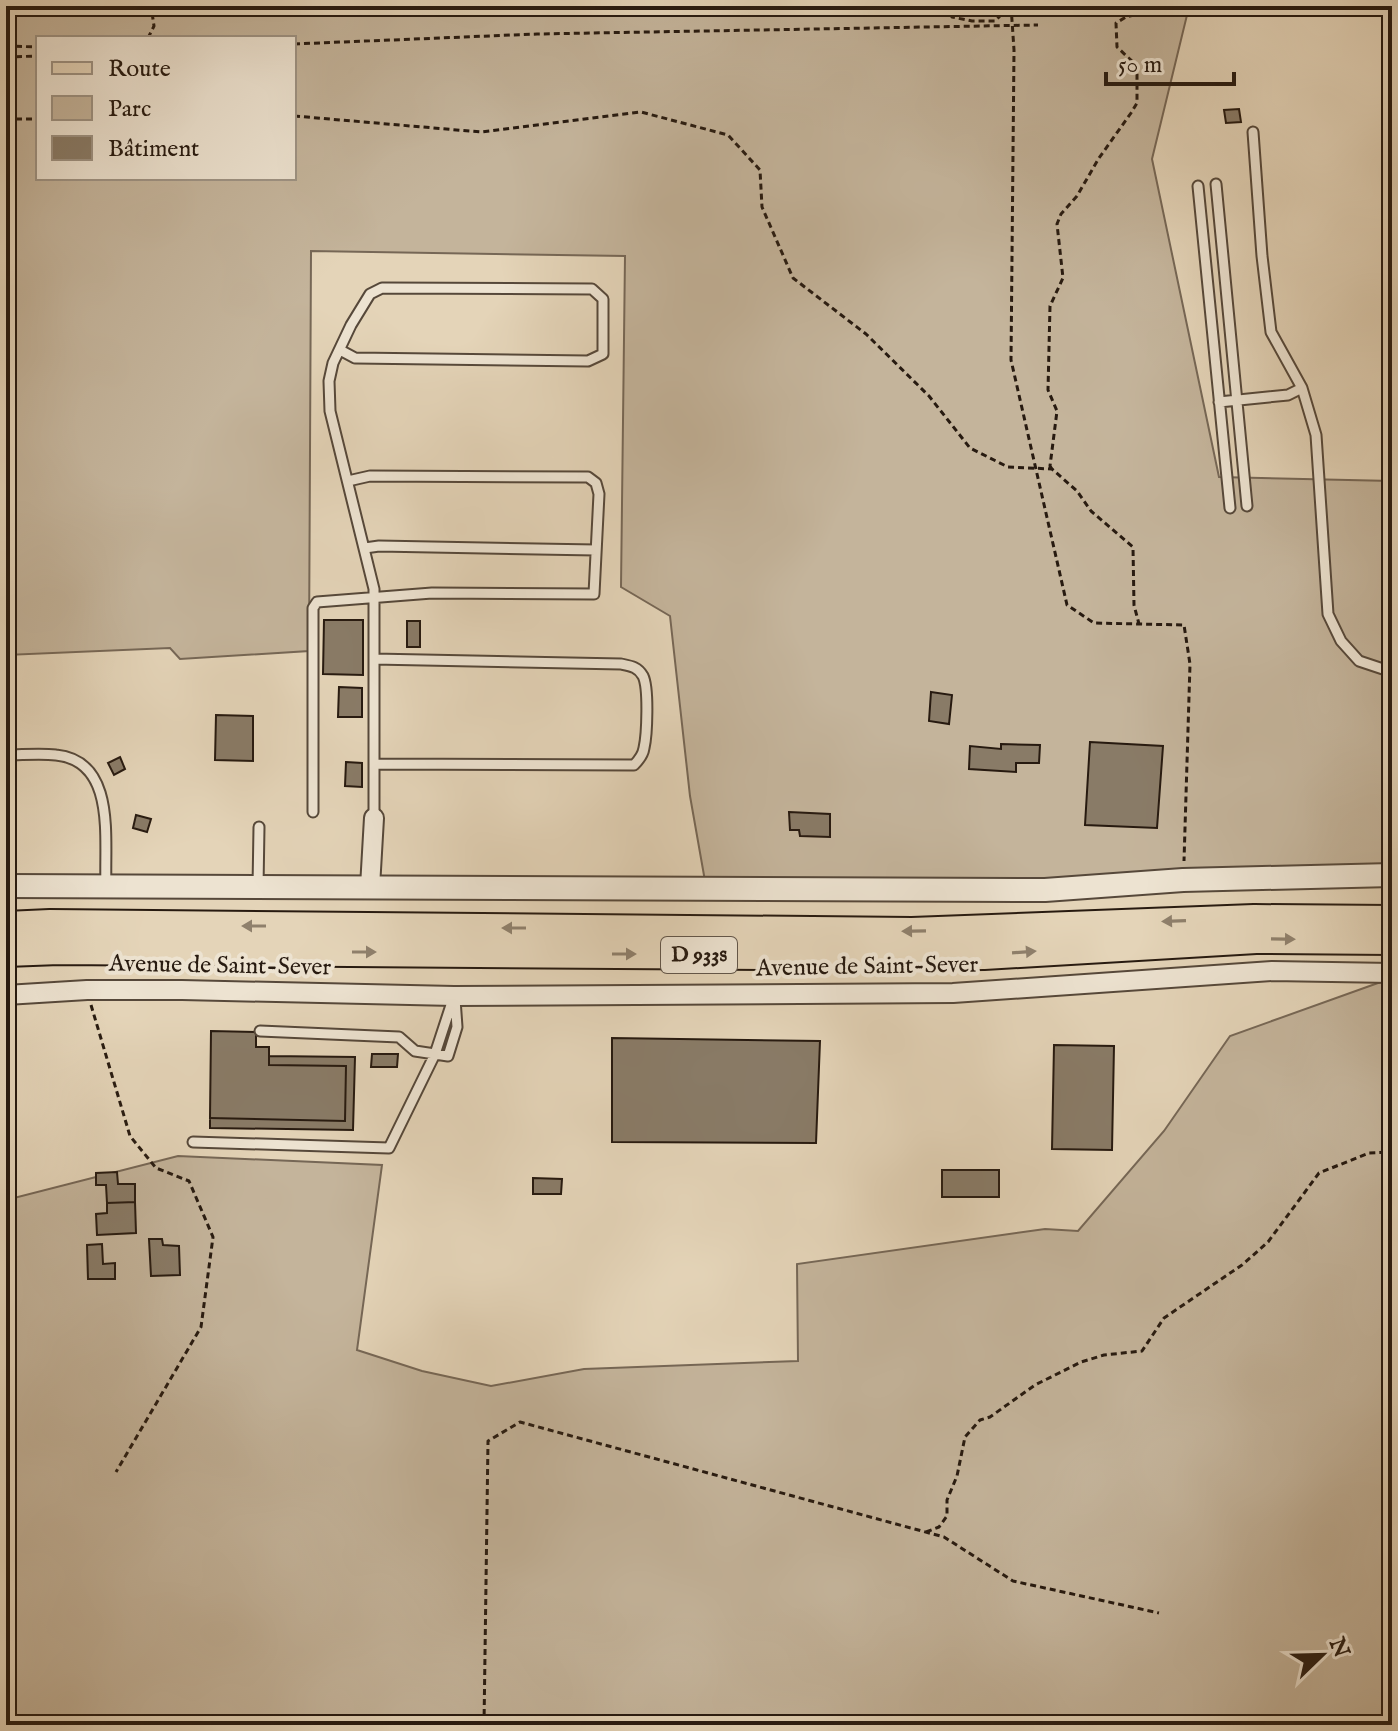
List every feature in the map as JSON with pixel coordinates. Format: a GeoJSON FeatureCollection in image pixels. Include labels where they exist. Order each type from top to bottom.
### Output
{"type":"FeatureCollection","features":[{"type":"Feature","properties":{"kind":"main road","name":"D 933s"},"geometry":{"type":"LineString","coordinates":[[6,926],[912,932],[1254,919],[1392,920]]}},
{"type":"Feature","properties":{"kind":"main road","name":"D 933s"},"geometry":{"type":"LineString","coordinates":[[6,952],[915,956],[984,955],[1256,939],[1392,940]]}},
{"type":"Feature","properties":{"kind":"street"},"geometry":{"type":"LineString","coordinates":[[370,887],[374,818]]}},
{"type":"Feature","properties":{"kind":"street"},"geometry":{"type":"LineString","coordinates":[[6,886],[1045,890],[1183,880],[1392,875]]}},
{"type":"Feature","properties":{"kind":"street","name":"Avenue de Saint-Sever"},"geometry":{"type":"LineString","coordinates":[[6,995],[87,990],[454,996],[953,993],[1272,971],[1392,973]]}},
{"type":"Feature","properties":{"kind":"lane"},"geometry":{"type":"LineString","coordinates":[[1253,132],[1271,332],[1302,388],[1316,435],[1328,614],[1341,641],[1359,661],[1392,672]]}},
{"type":"Feature","properties":{"kind":"lane"},"geometry":{"type":"LineString","coordinates":[[1216,184],[1247,506]]}},
{"type":"Feature","properties":{"kind":"lane"},"geometry":{"type":"LineString","coordinates":[[1198,186],[1230,508]]}},
{"type":"Feature","properties":{"kind":"lane"},"geometry":{"type":"LineString","coordinates":[[340,350],[355,358],[588,361],[603,354],[603,299],[592,289],[382,288],[370,294],[351,325],[340,350],[329,381],[328,396],[365,548],[374,599],[374,818]]}},
{"type":"Feature","properties":{"kind":"lane"},"geometry":{"type":"LineString","coordinates":[[1219,402],[1288,395],[1302,388]]}},
{"type":"Feature","properties":{"kind":"lane"},"geometry":{"type":"LineString","coordinates":[[313,812],[313,608],[317,602],[432,593],[594,594],[599,494],[596,483],[588,477],[370,476],[348,481]]}},
{"type":"Feature","properties":{"kind":"lane"},"geometry":{"type":"LineString","coordinates":[[365,548],[596,550]]}},
{"type":"Feature","properties":{"kind":"lane"},"geometry":{"type":"LineString","coordinates":[[374,659],[621,664],[636,667],[643,675],[646,687],[644,749],[634,765],[374,764]]}},
{"type":"Feature","properties":{"kind":"lane"},"geometry":{"type":"LineString","coordinates":[[6,755],[58,755],[77,761],[96,777],[103,799],[106,884]]}},
{"type":"Feature","properties":{"kind":"lane"},"geometry":{"type":"LineString","coordinates":[[258,887],[259,827]]}},
{"type":"Feature","properties":{"kind":"lane"},"geometry":{"type":"LineString","coordinates":[[193,1142],[389,1148],[435,1054],[454,996]]}},
{"type":"Feature","properties":{"kind":"lane"},"geometry":{"type":"LineString","coordinates":[[260,1031],[399,1037],[415,1051],[435,1054]]}},
{"type":"Feature","properties":{"kind":"path"},"geometry":{"type":"LineString","coordinates":[[149,36],[154,26],[151,6]]}},
{"type":"Feature","properties":{"kind":"path"},"geometry":{"type":"LineString","coordinates":[[945,6],[952,17],[972,21],[995,21],[1000,16],[998,6]]}},
{"type":"Feature","properties":{"kind":"path"},"geometry":{"type":"LineString","coordinates":[[1011,6],[1011,360],[1067,605],[1094,623],[1184,625],[1190,664],[1183,880]]}},
{"type":"Feature","properties":{"kind":"path"},"geometry":{"type":"LineString","coordinates":[[1139,624],[1134,605],[1133,547],[1091,511],[1077,491],[1050,466],[1057,411],[1048,390],[1050,306],[1063,278],[1057,224],[1061,214],[1077,196],[1137,103],[1137,66],[1117,47],[1116,23],[1126,17],[1172,6]]}},
{"type":"Feature","properties":{"kind":"path"},"geometry":{"type":"LineString","coordinates":[[296,44],[537,34],[1038,25]]}},
{"type":"Feature","properties":{"kind":"path"},"geometry":{"type":"LineString","coordinates":[[6,46],[36,47]]}},
{"type":"Feature","properties":{"kind":"path"},"geometry":{"type":"LineString","coordinates":[[6,57],[36,56]]}},
{"type":"Feature","properties":{"kind":"path"},"geometry":{"type":"LineString","coordinates":[[296,116],[481,132],[641,112],[728,135],[760,170],[762,207],[793,278],[866,334],[929,396],[970,448],[1008,467],[1052,469]]}},
{"type":"Feature","properties":{"kind":"path"},"geometry":{"type":"LineString","coordinates":[[6,119],[36,119]]}},
{"type":"Feature","properties":{"kind":"path"},"geometry":{"type":"LineString","coordinates":[[87,990],[130,1136],[156,1168],[189,1181],[213,1237],[201,1327],[116,1472]]}},
{"type":"Feature","properties":{"kind":"path"},"geometry":{"type":"LineString","coordinates":[[926,1532],[939,1527],[947,1516],[947,1500],[957,1476],[965,1437],[980,1420],[990,1417],[1035,1385],[1081,1362],[1104,1355],[1142,1351],[1164,1318],[1242,1265],[1268,1242],[1319,1173],[1369,1153],[1392,1152]]}},
{"type":"Feature","properties":{"kind":"path"},"geometry":{"type":"LineString","coordinates":[[484,1725],[488,1441],[520,1422],[944,1537],[1013,1581],[1159,1613]]}},
{"type":"Feature","properties":{"kind":"green space"},"geometry":{"type":"Polygon","coordinates":[[[6,6],[1222,6],[1187,15],[1152,159],[1219,477],[1392,481],[1392,882],[705,881],[690,796],[670,616],[621,587],[625,256],[311,251],[309,651],[180,659],[170,648],[6,655],[6,6]]]}},
{"type":"Feature","properties":{"kind":"green space"},"geometry":{"type":"Polygon","coordinates":[[[1392,978],[1392,1725],[6,1725],[6,1200],[178,1156],[382,1165],[357,1350],[422,1371],[491,1386],[584,1369],[798,1361],[797,1264],[1045,1229],[1078,1231],[1164,1131],[1230,1036],[1392,978]]]}},
{"type":"Feature","properties":{"kind":"building"},"geometry":{"type":"Polygon","coordinates":[[[1239,109],[1241,122],[1226,123],[1224,110],[1239,109]]]}},
{"type":"Feature","properties":{"kind":"building"},"geometry":{"type":"Polygon","coordinates":[[[324,620],[363,620],[363,675],[323,674],[324,620]]]}},
{"type":"Feature","properties":{"kind":"building"},"geometry":{"type":"Polygon","coordinates":[[[407,621],[420,621],[420,647],[407,647],[407,621]]]}},
{"type":"Feature","properties":{"kind":"building"},"geometry":{"type":"Polygon","coordinates":[[[339,687],[362,688],[362,717],[338,717],[339,687]]]}},
{"type":"Feature","properties":{"kind":"building"},"geometry":{"type":"Polygon","coordinates":[[[931,692],[952,695],[949,724],[929,721],[931,692]]]}},
{"type":"Feature","properties":{"kind":"building"},"geometry":{"type":"Polygon","coordinates":[[[216,715],[253,716],[253,761],[215,760],[216,715]]]}},
{"type":"Feature","properties":{"kind":"building"},"geometry":{"type":"Polygon","coordinates":[[[1090,742],[1163,746],[1157,828],[1085,825],[1090,742]]]}},
{"type":"Feature","properties":{"kind":"building"},"geometry":{"type":"Polygon","coordinates":[[[1001,744],[1040,745],[1039,763],[1016,763],[1016,772],[969,769],[970,746],[1001,749],[1001,744]]]}},
{"type":"Feature","properties":{"kind":"building"},"geometry":{"type":"Polygon","coordinates":[[[120,757],[125,769],[114,775],[108,763],[120,757]]]}},
{"type":"Feature","properties":{"kind":"building"},"geometry":{"type":"Polygon","coordinates":[[[346,762],[362,763],[362,787],[345,786],[346,762]]]}},
{"type":"Feature","properties":{"kind":"building"},"geometry":{"type":"Polygon","coordinates":[[[789,812],[830,814],[830,837],[800,836],[799,830],[790,830],[789,812]]]}},
{"type":"Feature","properties":{"kind":"building"},"geometry":{"type":"Polygon","coordinates":[[[136,815],[151,819],[147,832],[133,828],[136,815]]]}},
{"type":"Feature","properties":{"kind":"building"},"geometry":{"type":"Polygon","coordinates":[[[211,1031],[256,1032],[256,1047],[269,1047],[269,1065],[346,1066],[345,1121],[210,1118],[211,1031]]]}},
{"type":"Feature","properties":{"kind":"building"},"geometry":{"type":"Polygon","coordinates":[[[612,1038],[820,1041],[816,1143],[612,1142],[612,1038]]]}},
{"type":"Feature","properties":{"kind":"building"},"geometry":{"type":"Polygon","coordinates":[[[1054,1045],[1114,1046],[1112,1150],[1052,1149],[1054,1045]]]}},
{"type":"Feature","properties":{"kind":"building"},"geometry":{"type":"Polygon","coordinates":[[[372,1054],[398,1054],[397,1067],[371,1067],[372,1054]]]}},
{"type":"Feature","properties":{"kind":"building"},"geometry":{"type":"Polygon","coordinates":[[[269,1056],[355,1057],[353,1130],[210,1128],[210,1118],[345,1121],[346,1066],[269,1065],[269,1056]]]}},
{"type":"Feature","properties":{"kind":"building"},"geometry":{"type":"Polygon","coordinates":[[[942,1170],[999,1170],[999,1197],[942,1197],[942,1170]]]}},
{"type":"Feature","properties":{"kind":"building"},"geometry":{"type":"Polygon","coordinates":[[[117,1172],[118,1184],[135,1184],[135,1202],[107,1203],[106,1185],[96,1185],[96,1173],[117,1172]]]}},
{"type":"Feature","properties":{"kind":"building"},"geometry":{"type":"Polygon","coordinates":[[[533,1178],[562,1179],[561,1194],[533,1194],[533,1178]]]}},
{"type":"Feature","properties":{"kind":"building"},"geometry":{"type":"Polygon","coordinates":[[[135,1202],[136,1233],[97,1235],[96,1214],[107,1213],[107,1203],[135,1202]]]}},
{"type":"Feature","properties":{"kind":"building"},"geometry":{"type":"Polygon","coordinates":[[[149,1239],[162,1239],[163,1245],[179,1246],[180,1275],[151,1276],[149,1239]]]}},
{"type":"Feature","properties":{"kind":"building"},"geometry":{"type":"Polygon","coordinates":[[[102,1244],[103,1264],[115,1263],[115,1279],[88,1279],[87,1245],[102,1244]]]}}]}
